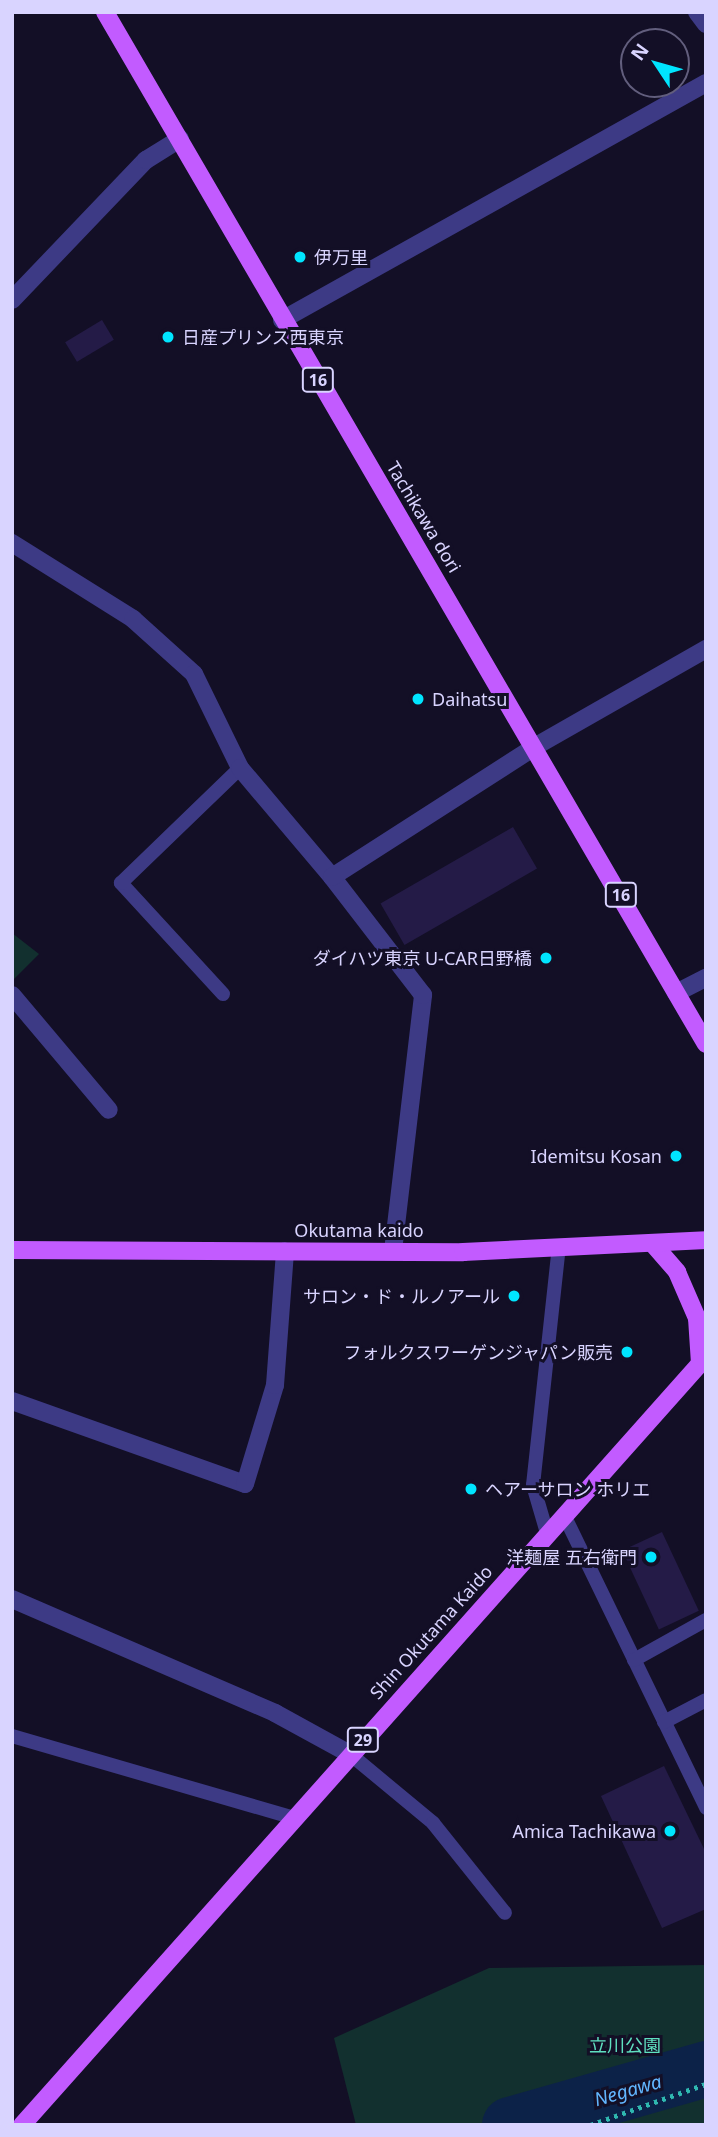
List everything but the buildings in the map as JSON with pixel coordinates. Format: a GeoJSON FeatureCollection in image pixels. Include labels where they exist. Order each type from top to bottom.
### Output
{"type":"FeatureCollection","features":[{"type":"Feature","properties":{"kind":"main road","name":"Tachikawa dori"},"geometry":{"type":"LineString","coordinates":[[104,12],[180,139],[282,320],[536,746],[706,1044]]}},
{"type":"Feature","properties":{"kind":"main road","name":"Okutama kaido"},"geometry":{"type":"LineString","coordinates":[[12,1250],[393,1251],[653,1244],[706,1240]]}},
{"type":"Feature","properties":{"kind":"main road"},"geometry":{"type":"LineString","coordinates":[[653,1244],[677,1272],[696,1318],[703,1360]]}},
{"type":"Feature","properties":{"kind":"main road","name":"Shin Okutama Kaido"},"geometry":{"type":"LineString","coordinates":[[22,2125],[703,1360]]}},
{"type":"Feature","properties":{"kind":"street"},"geometry":{"type":"LineString","coordinates":[[697,12],[706,24]]}},
{"type":"Feature","properties":{"kind":"street"},"geometry":{"type":"LineString","coordinates":[[282,320],[706,83]]}},
{"type":"Feature","properties":{"kind":"street"},"geometry":{"type":"LineString","coordinates":[[12,300],[146,160],[180,139]]}},
{"type":"Feature","properties":{"kind":"street"},"geometry":{"type":"LineString","coordinates":[[12,543],[133,620],[194,674],[240,768],[332,877],[423,995],[393,1251]]}},
{"type":"Feature","properties":{"kind":"street"},"geometry":{"type":"LineString","coordinates":[[332,877],[536,746],[706,649]]}},
{"type":"Feature","properties":{"kind":"street"},"geometry":{"type":"LineString","coordinates":[[676,993],[706,978]]}},
{"type":"Feature","properties":{"kind":"street"},"geometry":{"type":"LineString","coordinates":[[12,995],[109,1110]]}},
{"type":"Feature","properties":{"kind":"street"},"geometry":{"type":"LineString","coordinates":[[12,1401],[245,1484],[275,1385],[285,1251]]}},
{"type":"Feature","properties":{"kind":"street"},"geometry":{"type":"LineString","coordinates":[[12,1599],[275,1713],[350,1754]]}},
{"type":"Feature","properties":{"kind":"lane"},"geometry":{"type":"LineString","coordinates":[[223,995],[121,883],[240,768]]}},
{"type":"Feature","properties":{"kind":"lane"},"geometry":{"type":"LineString","coordinates":[[547,1533],[533,1485],[559,1247]]}},
{"type":"Feature","properties":{"kind":"lane"},"geometry":{"type":"LineString","coordinates":[[564,1516],[664,1722],[701,1784],[706,1808]]}},
{"type":"Feature","properties":{"kind":"lane"},"geometry":{"type":"LineString","coordinates":[[634,1660],[706,1620]]}},
{"type":"Feature","properties":{"kind":"lane"},"geometry":{"type":"LineString","coordinates":[[664,1722],[706,1700]]}},
{"type":"Feature","properties":{"kind":"lane"},"geometry":{"type":"LineString","coordinates":[[12,1737],[294,1818]]}},
{"type":"Feature","properties":{"kind":"lane"},"geometry":{"type":"LineString","coordinates":[[350,1754],[433,1823],[505,1913]]}},
{"type":"Feature","properties":{"kind":"path"},"geometry":{"type":"LineString","coordinates":[[590,2125],[706,2084]]}},
{"type":"Feature","properties":{"kind":"green space"},"geometry":{"type":"Polygon","coordinates":[[[12,933],[39,954],[12,981],[12,933]]]}},
{"type":"Feature","properties":{"kind":"green space","name":"立川公園"},"geometry":{"type":"Polygon","coordinates":[[[706,1965],[706,2125],[356,2125],[334,2038],[489,1968],[706,1965]]]}},
{"type":"Feature","properties":{"kind":"waterway","name":"Negawa"},"geometry":{"type":"LineString","coordinates":[[510,2125],[706,2069]]}},
{"type":"Feature","properties":{"kind":"place","name":"伊万里"},"geometry":{"type":"Point","coordinates":[300,257]}},
{"type":"Feature","properties":{"kind":"place","name":"日産プリンス西東京"},"geometry":{"type":"Point","coordinates":[168,337]}},
{"type":"Feature","properties":{"kind":"place","name":"Daihatsu"},"geometry":{"type":"Point","coordinates":[418,699]}},
{"type":"Feature","properties":{"kind":"place","name":"ダイハツ東京 U-CAR日野橋"},"geometry":{"type":"Point","coordinates":[546,958]}},
{"type":"Feature","properties":{"kind":"place","name":"Idemitsu Kosan"},"geometry":{"type":"Point","coordinates":[676,1156]}},
{"type":"Feature","properties":{"kind":"place","name":"サロン・ド・ルノアール"},"geometry":{"type":"Point","coordinates":[514,1296]}},
{"type":"Feature","properties":{"kind":"place","name":"フォルクスワーゲンジャパン販売"},"geometry":{"type":"Point","coordinates":[627,1352]}},
{"type":"Feature","properties":{"kind":"place","name":"ヘアーサロン ホリエ"},"geometry":{"type":"Point","coordinates":[471,1489]}},
{"type":"Feature","properties":{"kind":"place","name":"洋麺屋 五右衛門"},"geometry":{"type":"Point","coordinates":[651,1557]}},
{"type":"Feature","properties":{"kind":"place","name":"Amica Tachikawa"},"geometry":{"type":"Point","coordinates":[670,1831]}}]}
